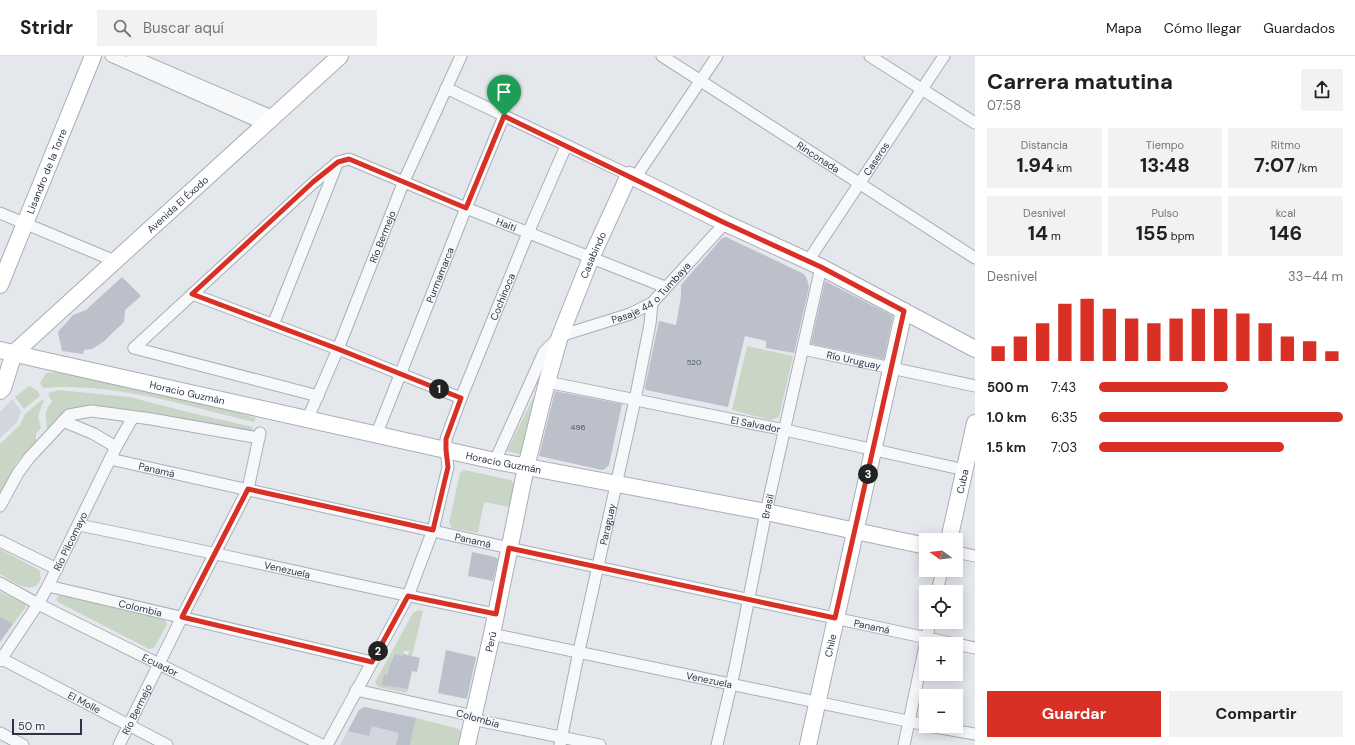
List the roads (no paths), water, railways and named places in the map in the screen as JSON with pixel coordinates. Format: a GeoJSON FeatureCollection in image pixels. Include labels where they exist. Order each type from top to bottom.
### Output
{"type":"FeatureCollection","features":[{"type":"Feature","properties":{"kind":"main road","name":"Lisandro de la Torre"},"geometry":{"type":"LineString","coordinates":[[0,285],[93,56]]}},
{"type":"Feature","properties":{"kind":"main road","name":"Avenida El Éxodo"},"geometry":{"type":"LineString","coordinates":[[7,351],[41,330],[340,56]]}},
{"type":"Feature","properties":{"kind":"main road"},"geometry":{"type":"LineString","coordinates":[[632,177],[725,223],[814,264],[975,349]]}},
{"type":"Feature","properties":{"kind":"main road","name":"Casabindo"},"geometry":{"type":"LineString","coordinates":[[526,467],[560,336],[591,258],[632,177]]}},
{"type":"Feature","properties":{"kind":"main road","name":"Chile"},"geometry":{"type":"LineString","coordinates":[[808,745],[904,311]]}},
{"type":"Feature","properties":{"kind":"main road"},"geometry":{"type":"LineString","coordinates":[[38,359],[33,350],[34,342],[41,330]]}},
{"type":"Feature","properties":{"kind":"main road"},"geometry":{"type":"LineString","coordinates":[[0,391],[3,388],[7,351]]}},
{"type":"Feature","properties":{"kind":"main road","name":"Horacio Guzmán"},"geometry":{"type":"LineString","coordinates":[[7,351],[377,433],[496,461],[766,512],[919,545]]}},
{"type":"Feature","properties":{"kind":"main road","name":"Cuba"},"geometry":{"type":"LineString","coordinates":[[951,533],[975,423]]}},
{"type":"Feature","properties":{"kind":"main road","name":"Perú"},"geometry":{"type":"LineString","coordinates":[[467,745],[492,634],[526,467]]}},
{"type":"Feature","properties":{"kind":"street"},"geometry":{"type":"LineString","coordinates":[[111,56],[270,121]]}},
{"type":"Feature","properties":{"kind":"street"},"geometry":{"type":"LineString","coordinates":[[132,56],[270,121]]}},
{"type":"Feature","properties":{"kind":"street","name":"Río Bermejo"},"geometry":{"type":"LineString","coordinates":[[308,418],[338,349],[404,181],[460,56]]}},
{"type":"Feature","properties":{"kind":"street","name":"Rinconada"},"geometry":{"type":"LineString","coordinates":[[662,56],[975,258]]}},
{"type":"Feature","properties":{"kind":"street"},"geometry":{"type":"LineString","coordinates":[[446,88],[632,177],[701,81],[717,56]]}},
{"type":"Feature","properties":{"kind":"street"},"geometry":{"type":"LineString","coordinates":[[870,56],[975,123]]}},
{"type":"Feature","properties":{"kind":"street","name":"Caseros"},"geometry":{"type":"LineString","coordinates":[[814,264],[860,184],[944,56]]}},
{"type":"Feature","properties":{"kind":"street","name":"Purmamarca"},"geometry":{"type":"LineString","coordinates":[[377,433],[504,116]]}},
{"type":"Feature","properties":{"kind":"street","name":"Cochinoca"},"geometry":{"type":"LineString","coordinates":[[327,745],[408,596],[433,530],[448,467],[446,439],[461,398],[528,233],[566,146]]}},
{"type":"Feature","properties":{"kind":"street","name":"Haiti"},"geometry":{"type":"LineString","coordinates":[[338,162],[349,159],[466,208],[665,287]]}},
{"type":"Feature","properties":{"kind":"street"},"geometry":{"type":"LineString","coordinates":[[318,396],[134,348],[313,182],[338,162]]}},
{"type":"Feature","properties":{"kind":"street"},"geometry":{"type":"LineString","coordinates":[[273,325],[338,162]]}},
{"type":"Feature","properties":{"kind":"street"},"geometry":{"type":"LineString","coordinates":[[0,213],[115,261]]}},
{"type":"Feature","properties":{"kind":"street","name":"Pasaje 44 o Tumbaya"},"geometry":{"type":"LineString","coordinates":[[560,336],[630,314],[652,303],[725,223]]}},
{"type":"Feature","properties":{"kind":"street","name":"Brasil"},"geometry":{"type":"LineString","coordinates":[[717,745],[735,668],[766,512],[803,349],[814,264]]}},
{"type":"Feature","properties":{"kind":"street"},"geometry":{"type":"LineString","coordinates":[[192,294],[338,349],[461,398]]}},
{"type":"Feature","properties":{"kind":"street","name":"Paraguay"},"geometry":{"type":"LineString","coordinates":[[561,741],[597,567],[635,400],[650,324],[652,303]]}},
{"type":"Feature","properties":{"kind":"street","name":"Casabindo"},"geometry":{"type":"LineString","coordinates":[[496,461],[544,352],[560,336]]}},
{"type":"Feature","properties":{"kind":"street","name":"Río Uruguay"},"geometry":{"type":"LineString","coordinates":[[803,349],[975,386]]}},
{"type":"Feature","properties":{"kind":"street","name":"El Salvador"},"geometry":{"type":"LineString","coordinates":[[547,382],[785,430],[965,470]]}},
{"type":"Feature","properties":{"kind":"street"},"geometry":{"type":"LineString","coordinates":[[0,506],[18,472],[69,415],[91,411],[132,417]]}},
{"type":"Feature","properties":{"kind":"street","name":"Río Bermejo"},"geometry":{"type":"LineString","coordinates":[[119,745],[158,664],[248,489],[260,435],[132,417]]}},
{"type":"Feature","properties":{"kind":"street","name":"Río Pilcomayo"},"geometry":{"type":"LineString","coordinates":[[1,660],[38,604],[48,586],[132,417]]}},
{"type":"Feature","properties":{"kind":"street"},"geometry":{"type":"LineString","coordinates":[[64,421],[94,434],[116,447]]}},
{"type":"Feature","properties":{"kind":"street","name":"Panamá"},"geometry":{"type":"LineString","coordinates":[[110,459],[509,548],[921,637]]}},
{"type":"Feature","properties":{"kind":"street","name":"Venezuela"},"geometry":{"type":"LineString","coordinates":[[79,525],[496,614]]}},
{"type":"Feature","properties":{"kind":"street"},"geometry":{"type":"LineString","coordinates":[[0,541],[57,569]]}},
{"type":"Feature","properties":{"kind":"street"},"geometry":{"type":"LineString","coordinates":[[963,553],[975,556]]}},
{"type":"Feature","properties":{"kind":"street","name":"Ecuador"},"geometry":{"type":"LineString","coordinates":[[0,583],[38,604],[322,745]]}},
{"type":"Feature","properties":{"kind":"street","name":"Colombia"},"geometry":{"type":"LineString","coordinates":[[48,586],[372,662]]}},
{"type":"Feature","properties":{"kind":"street","name":"Venezuela"},"geometry":{"type":"LineString","coordinates":[[492,634],[579,651],[730,685],[919,724]]}},
{"type":"Feature","properties":{"kind":"street","name":"Panamá"},"geometry":{"type":"LineString","coordinates":[[963,646],[975,648]]}},
{"type":"Feature","properties":{"kind":"street","name":"El Molle"},"geometry":{"type":"LineString","coordinates":[[1,660],[167,745]]}},
{"type":"Feature","properties":{"kind":"street"},"geometry":{"type":"LineString","coordinates":[[904,745],[919,673]]}},
{"type":"Feature","properties":{"kind":"street","name":"Colombia"},"geometry":{"type":"LineString","coordinates":[[356,690],[474,716],[481,721],[561,741],[600,745]]}},
{"type":"Feature","properties":{"kind":"street"},"geometry":{"type":"LineString","coordinates":[[963,732],[975,734]]}},
{"type":"Feature","properties":{"kind":"street"},"geometry":{"type":"LineString","coordinates":[[0,733],[23,745]]}}]}
